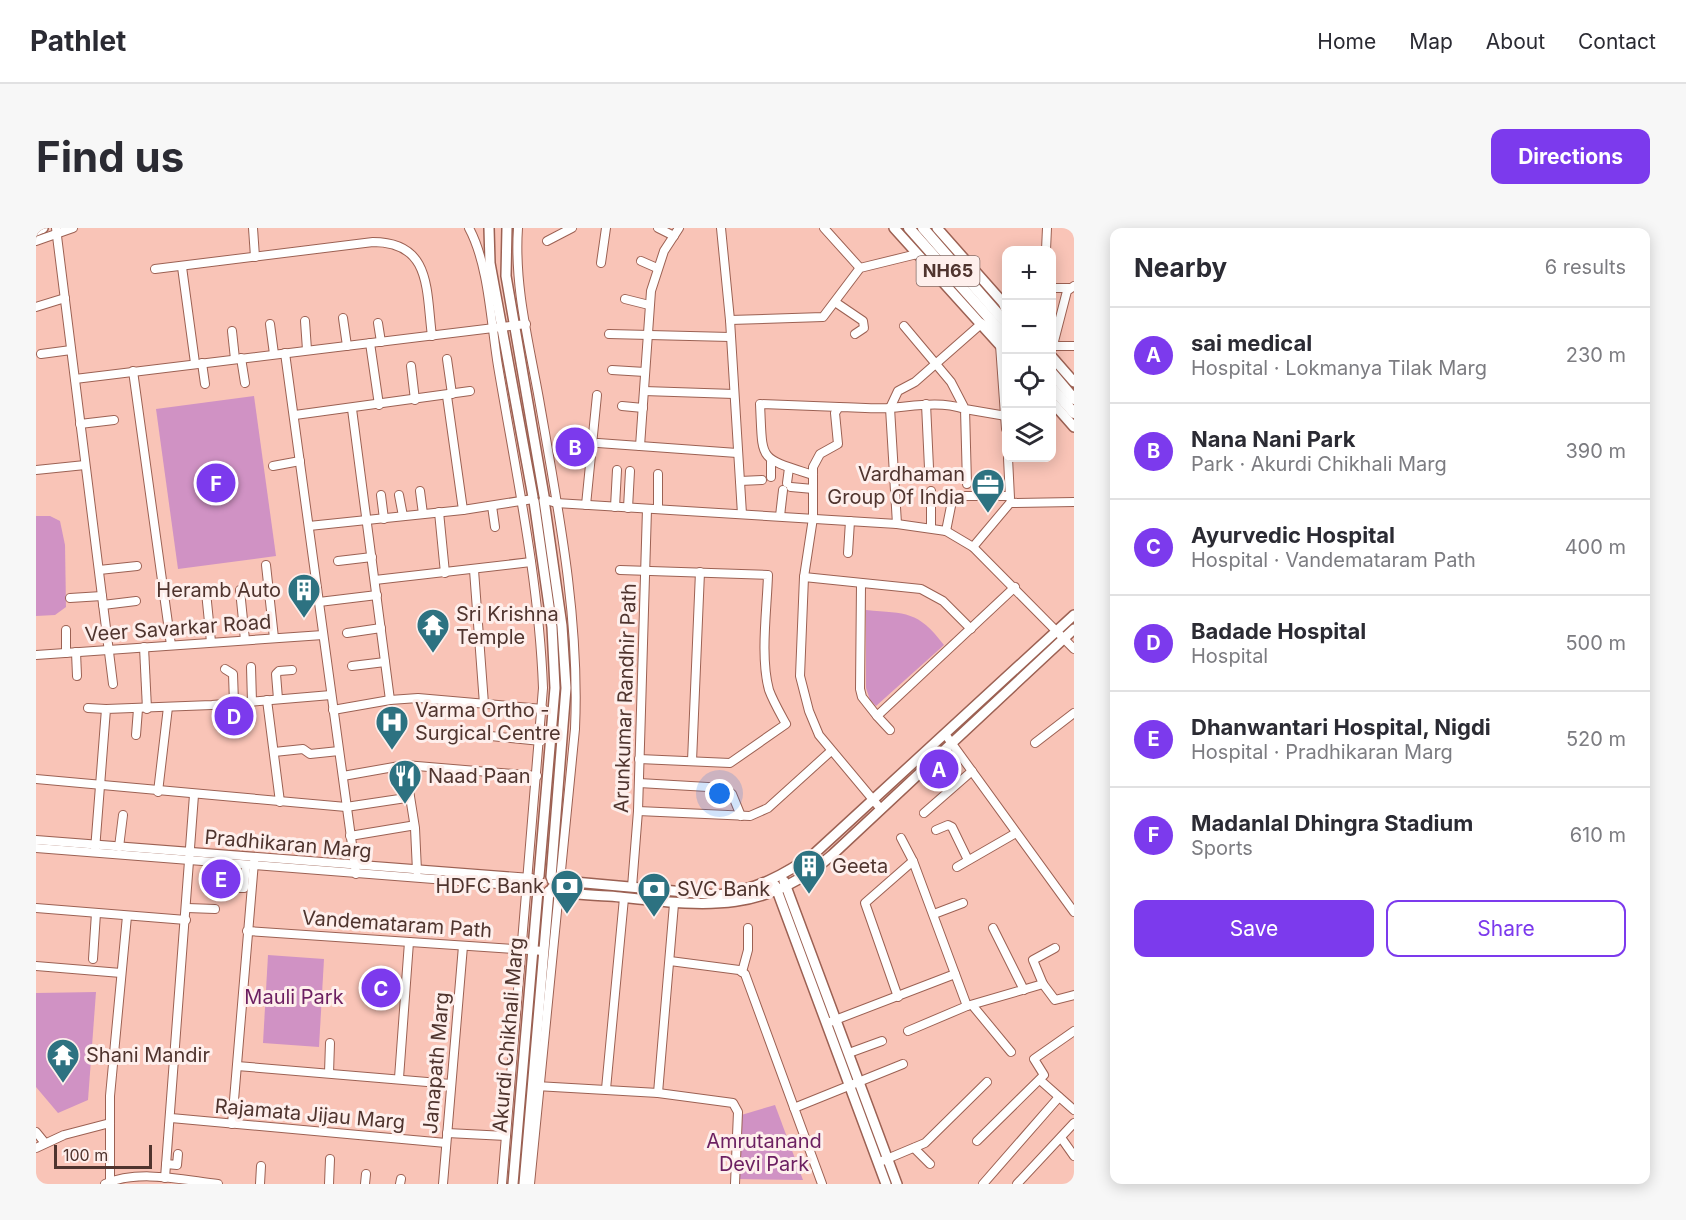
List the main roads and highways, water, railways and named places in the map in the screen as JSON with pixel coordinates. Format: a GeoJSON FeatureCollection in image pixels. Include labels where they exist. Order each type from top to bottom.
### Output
{"type":"FeatureCollection","features":[{"type":"Feature","properties":{"kind":"highway","name":"NH65"},"geometry":{"type":"LineString","coordinates":[[909,228],[997,311]]}},
{"type":"Feature","properties":{"kind":"highway","name":"NH65"},"geometry":{"type":"LineString","coordinates":[[923,228],[997,311],[1002,331]]}},
{"type":"Feature","properties":{"kind":"highway"},"geometry":{"type":"LineString","coordinates":[[1056,379],[1070,400],[1074,413]]}},
{"type":"Feature","properties":{"kind":"highway"},"geometry":{"type":"LineString","coordinates":[[1056,391],[1070,400]]}},
{"type":"Feature","properties":{"kind":"main road"},"geometry":{"type":"LineString","coordinates":[[36,231],[43,228]]}},
{"type":"Feature","properties":{"kind":"main road"},"geometry":{"type":"LineString","coordinates":[[489,228],[490,263],[497,293],[509,326]]}},
{"type":"Feature","properties":{"kind":"main road","name":"Akurdi Chikhali Marg"},"geometry":{"type":"LineString","coordinates":[[507,228],[505,264],[509,326],[562,626],[566,688],[554,885],[544,951],[536,1086],[524,1184]]}},
{"type":"Feature","properties":{"kind":"main road"},"geometry":{"type":"LineString","coordinates":[[894,228],[917,254],[997,311]]}},
{"type":"Feature","properties":{"kind":"main road"},"geometry":{"type":"LineString","coordinates":[[938,228],[997,311]]}},
{"type":"Feature","properties":{"kind":"main road"},"geometry":{"type":"LineString","coordinates":[[1056,362],[1074,382]]}},
{"type":"Feature","properties":{"kind":"main road"},"geometry":{"type":"LineString","coordinates":[[1056,407],[1074,427]]}},
{"type":"Feature","properties":{"kind":"main road","name":"Akurdi Chikhali Marg"},"geometry":{"type":"LineString","coordinates":[[513,1184],[533,950],[535,883],[555,688],[552,627],[539,499]]}},
{"type":"Feature","properties":{"kind":"main road"},"geometry":{"type":"LineString","coordinates":[[535,883],[718,895],[747,889],[782,876],[815,854],[1074,615]]}},
{"type":"Feature","properties":{"kind":"main road"},"geometry":{"type":"LineString","coordinates":[[535,883],[674,904],[730,904],[786,886],[813,871],[1074,629]]}},
{"type":"Feature","properties":{"kind":"main road"},"geometry":{"type":"LineString","coordinates":[[782,876],[897,1184]]}},
{"type":"Feature","properties":{"kind":"main road"},"geometry":{"type":"LineString","coordinates":[[773,880],[886,1184]]}},
{"type":"Feature","properties":{"kind":"place","name":"Nana Nani Park"},"geometry":{"type":"Point","coordinates":[575,447]}},
{"type":"Feature","properties":{"kind":"place","name":"Madanlal Dhingra Stadium"},"geometry":{"type":"Point","coordinates":[216,483]}},
{"type":"Feature","properties":{"kind":"place","name":"Vardhaman Group Of India"},"geometry":{"type":"Point","coordinates":[988,514]}},
{"type":"Feature","properties":{"kind":"place","name":"Heramb Auto"},"geometry":{"type":"Point","coordinates":[304,619]}},
{"type":"Feature","properties":{"kind":"place","name":"Sri Krishna Temple"},"geometry":{"type":"Point","coordinates":[433,654]}},
{"type":"Feature","properties":{"kind":"place","name":"Badade Hospital"},"geometry":{"type":"Point","coordinates":[234,716]}},
{"type":"Feature","properties":{"kind":"place","name":"Varma Ortho - Surgical Centre"},"geometry":{"type":"Point","coordinates":[392,751]}},
{"type":"Feature","properties":{"kind":"place","name":"sai medical"},"geometry":{"type":"Point","coordinates":[939,769]}},
{"type":"Feature","properties":{"kind":"place","name":"Naad Paan"},"geometry":{"type":"Point","coordinates":[405,805]}},
{"type":"Feature","properties":{"kind":"place","name":"Dhanwantari Hospital, Nigdi"},"geometry":{"type":"Point","coordinates":[221,879]}},
{"type":"Feature","properties":{"kind":"place","name":"Geeta"},"geometry":{"type":"Point","coordinates":[809,895]}},
{"type":"Feature","properties":{"kind":"place","name":"HDFC Bank"},"geometry":{"type":"Point","coordinates":[567,915]}},
{"type":"Feature","properties":{"kind":"place","name":"SVC Bank"},"geometry":{"type":"Point","coordinates":[654,918]}},
{"type":"Feature","properties":{"kind":"place","name":"Ayurvedic Hospital"},"geometry":{"type":"Point","coordinates":[381,988]}},
{"type":"Feature","properties":{"kind":"place","name":"Shani Mandir"},"geometry":{"type":"Point","coordinates":[63,1084]}},
{"type":"Feature","properties":{"kind":"park label","name":"Mauli Park"},"geometry":{"type":"Point","coordinates":[294,997]}},
{"type":"Feature","properties":{"kind":"park label","name":"Amrutanand Devi Park"},"geometry":{"type":"Point","coordinates":[764,1152]}}]}
